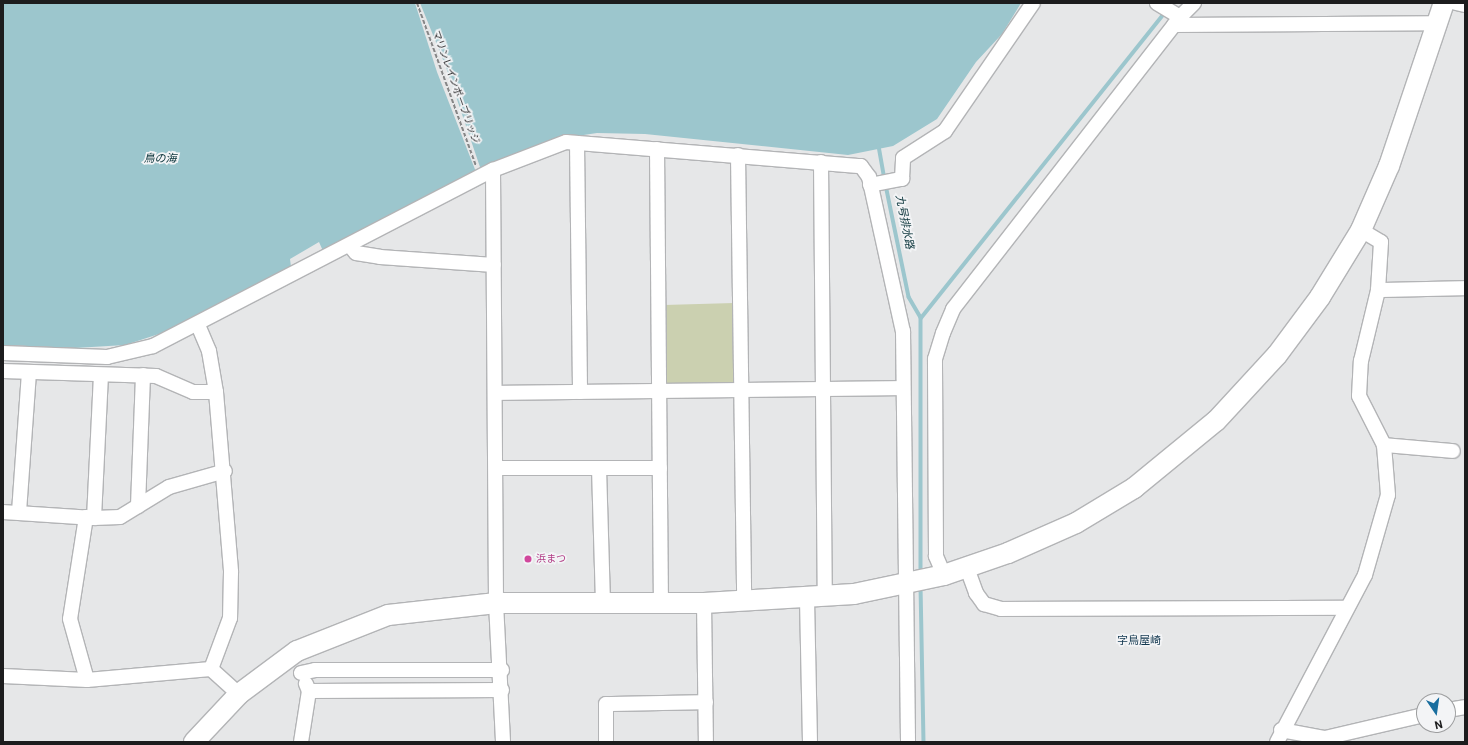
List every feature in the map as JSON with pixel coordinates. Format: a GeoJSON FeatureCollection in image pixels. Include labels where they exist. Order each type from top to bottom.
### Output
{"type":"FeatureCollection","features":[{"type":"Feature","properties":{"kind":"street"},"geometry":{"type":"LineString","coordinates":[[874,185],[902,179],[903,158],[945,131],[1033,3]]}},
{"type":"Feature","properties":{"kind":"street"},"geometry":{"type":"LineString","coordinates":[[1157,3],[1176,19],[1436,23]]}},
{"type":"Feature","properties":{"kind":"street"},"geometry":{"type":"LineString","coordinates":[[939,577],[936,556],[935,360],[943,333],[953,309],[1176,19],[1194,3]]}},
{"type":"Feature","properties":{"kind":"street"},"geometry":{"type":"LineString","coordinates":[[194,742],[239,694],[288,657],[325,637],[388,615],[496,603],[704,603],[816,598],[910,584],[939,577],[967,568],[1076,523],[1134,488],[1178,454],[1236,401],[1277,355],[1320,298],[1361,230],[1389,166],[1444,3]]}},
{"type":"Feature","properties":{"kind":"street"},"geometry":{"type":"LineString","coordinates":[[1456,3],[1465,5]]}},
{"type":"Feature","properties":{"kind":"street"},"geometry":{"type":"LineString","coordinates":[[577,142],[580,392]]}},
{"type":"Feature","properties":{"kind":"street"},"geometry":{"type":"LineString","coordinates":[[3,353],[107,357],[153,346],[198,325],[350,246],[480,176],[532,153],[577,142],[861,166],[874,185],[903,331],[901,388],[910,584],[908,742]]}},
{"type":"Feature","properties":{"kind":"street"},"geometry":{"type":"LineString","coordinates":[[657,149],[661,603]]}},
{"type":"Feature","properties":{"kind":"street"},"geometry":{"type":"LineString","coordinates":[[738,155],[744,602]]}},
{"type":"Feature","properties":{"kind":"street"},"geometry":{"type":"LineString","coordinates":[[810,742],[824,390],[821,162]]}},
{"type":"Feature","properties":{"kind":"street"},"geometry":{"type":"LineString","coordinates":[[493,170],[498,468],[496,603],[502,670],[503,742]]}},
{"type":"Feature","properties":{"kind":"street"},"geometry":{"type":"LineString","coordinates":[[1361,230],[1381,242],[1378,290],[1361,361],[1359,396],[1384,445],[1389,479],[1382,525],[1365,575],[1346,608],[1279,736],[1325,738],[1416,717]]}},
{"type":"Feature","properties":{"kind":"street"},"geometry":{"type":"LineString","coordinates":[[350,246],[356,253],[380,257],[494,265]]}},
{"type":"Feature","properties":{"kind":"street"},"geometry":{"type":"LineString","coordinates":[[1378,290],[1465,288]]}},
{"type":"Feature","properties":{"kind":"street"},"geometry":{"type":"LineString","coordinates":[[198,325],[209,351],[216,392],[225,471],[232,572],[230,618],[211,669]]}},
{"type":"Feature","properties":{"kind":"street"},"geometry":{"type":"LineString","coordinates":[[3,371],[156,376],[194,392],[216,392]]}},
{"type":"Feature","properties":{"kind":"street"},"geometry":{"type":"LineString","coordinates":[[19,512],[29,372]]}},
{"type":"Feature","properties":{"kind":"street"},"geometry":{"type":"LineString","coordinates":[[87,680],[70,619],[90,518],[101,375]]}},
{"type":"Feature","properties":{"kind":"street"},"geometry":{"type":"LineString","coordinates":[[138,506],[143,376]]}},
{"type":"Feature","properties":{"kind":"street"},"geometry":{"type":"LineString","coordinates":[[496,393],[901,388]]}},
{"type":"Feature","properties":{"kind":"street"},"geometry":{"type":"LineString","coordinates":[[1384,445],[1453,451]]}},
{"type":"Feature","properties":{"kind":"street"},"geometry":{"type":"LineString","coordinates":[[498,468],[660,468]]}},
{"type":"Feature","properties":{"kind":"street"},"geometry":{"type":"LineString","coordinates":[[599,468],[603,602]]}},
{"type":"Feature","properties":{"kind":"street"},"geometry":{"type":"LineString","coordinates":[[3,512],[90,518],[120,517],[169,487],[225,471]]}},
{"type":"Feature","properties":{"kind":"street"},"geometry":{"type":"LineString","coordinates":[[967,568],[976,593],[984,604],[1001,608],[1346,608]]}},
{"type":"Feature","properties":{"kind":"street"},"geometry":{"type":"LineString","coordinates":[[704,603],[706,742]]}},
{"type":"Feature","properties":{"kind":"street"},"geometry":{"type":"LineString","coordinates":[[288,657],[301,674],[309,691],[301,742]]}},
{"type":"Feature","properties":{"kind":"street"},"geometry":{"type":"LineString","coordinates":[[3,676],[87,680],[211,669],[239,694]]}},
{"type":"Feature","properties":{"kind":"street"},"geometry":{"type":"LineString","coordinates":[[301,674],[315,670],[502,670]]}},
{"type":"Feature","properties":{"kind":"street"},"geometry":{"type":"LineString","coordinates":[[309,691],[502,690]]}},
{"type":"Feature","properties":{"kind":"street"},"geometry":{"type":"LineString","coordinates":[[606,742],[606,704],[706,702]]}},
{"type":"Feature","properties":{"kind":"path","name":"マリンレインボーブリッジ"},"geometry":{"type":"LineString","coordinates":[[417,3],[480,176]]}},
{"type":"Feature","properties":{"kind":"green space"},"geometry":{"type":"Polygon","coordinates":[[[734,303],[735,381],[731,384],[670,387],[665,380],[664,305],[734,303]]]}},
{"type":"Feature","properties":{"kind":"water","name":"鳥の海"},"geometry":{"type":"Polygon","coordinates":[[[3,3],[1021,3],[1002,34],[976,62],[937,119],[893,146],[848,155],[645,134],[597,133],[550,140],[457,181],[323,251],[319,242],[290,259],[291,267],[162,333],[125,345],[75,348],[3,345],[3,3]]]}},
{"type":"Feature","properties":{"kind":"pier"},"geometry":{"type":"Polygon","coordinates":[[[415,3],[420,3],[446,67],[481,170],[476,172],[437,72],[415,3]]]}},
{"type":"Feature","properties":{"kind":"waterway"},"geometry":{"type":"LineString","coordinates":[[921,318],[1166,11]]}},
{"type":"Feature","properties":{"kind":"waterway","name":"九号排水路"},"geometry":{"type":"LineString","coordinates":[[879,146],[885,179]]}},
{"type":"Feature","properties":{"kind":"waterway"},"geometry":{"type":"LineString","coordinates":[[886,185],[909,297],[921,318],[921,574]]}},
{"type":"Feature","properties":{"kind":"waterway"},"geometry":{"type":"LineString","coordinates":[[921,586],[924,742]]}},
{"type":"Feature","properties":{"kind":"place","name":"浜まつ"},"geometry":{"type":"Point","coordinates":[528,559]}},
{"type":"Feature","properties":{"kind":"district","name":"字鳥屋崎"},"geometry":{"type":"Point","coordinates":[1139,641]}}]}
